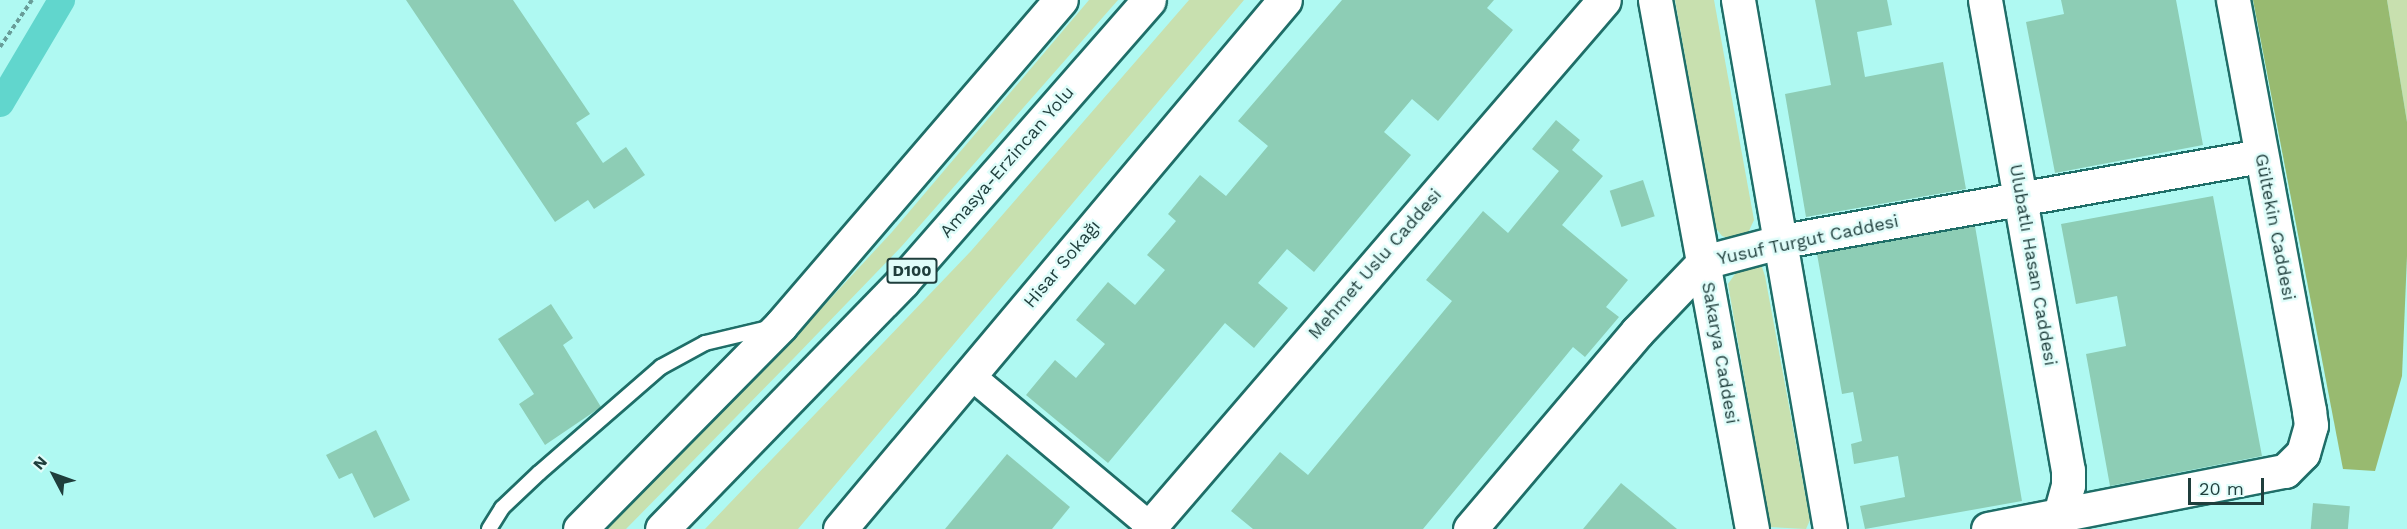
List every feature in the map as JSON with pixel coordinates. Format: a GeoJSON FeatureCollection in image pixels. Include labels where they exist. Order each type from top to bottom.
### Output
{"type":"FeatureCollection","features":[{"type":"Feature","properties":{"kind":"main road"},"geometry":{"type":"LineString","coordinates":[[580,529],[781,325],[1061,0]]}},
{"type":"Feature","properties":{"kind":"main road","name":"Amasya-Erzincan Yolu"},"geometry":{"type":"LineString","coordinates":[[662,529],[903,281],[1149,0]]}},
{"type":"Feature","properties":{"kind":"main road","name":"Hisar Sokağı"},"geometry":{"type":"LineString","coordinates":[[840,529],[1285,0]]}},
{"type":"Feature","properties":{"kind":"main road","name":"Mehmet Uslu Caddesi"},"geometry":{"type":"LineString","coordinates":[[1151,528],[1604,0]]}},
{"type":"Feature","properties":{"kind":"main road","name":"Sakarya Caddesi"},"geometry":{"type":"LineString","coordinates":[[1655,0],[1752,529]]}},
{"type":"Feature","properties":{"kind":"main road"},"geometry":{"type":"LineString","coordinates":[[1738,0],[1783,241],[1830,529]]}},
{"type":"Feature","properties":{"kind":"main road","name":"Ulubatlı Hasan Caddesi"},"geometry":{"type":"LineString","coordinates":[[1985,0],[2068,470],[2068,484],[2056,522]]}},
{"type":"Feature","properties":{"kind":"main road","name":"Gültekin Caddesi"},"geometry":{"type":"LineString","coordinates":[[2056,522],[2285,471],[2303,453],[2311,425],[2309,410],[2233,0]]}},
{"type":"Feature","properties":{"kind":"main road","name":"Yusuf Turgut Caddesi"},"geometry":{"type":"LineString","coordinates":[[1470,529],[1637,332],[1704,262],[1783,241],[2262,156]]}},
{"type":"Feature","properties":{"kind":"main road"},"geometry":{"type":"LineString","coordinates":[[1988,529],[2056,522]]}},
{"type":"Feature","properties":{"kind":"street"},"geometry":{"type":"LineString","coordinates":[[969,374],[1151,528]]}},
{"type":"Feature","properties":{"kind":"lane"},"geometry":{"type":"LineString","coordinates":[[489,529],[502,508],[539,472],[661,367],[705,343],[781,325]]}},
{"type":"Feature","properties":{"kind":"path"},"geometry":{"type":"LineString","coordinates":[[0,47],[32,0]]}},
{"type":"Feature","properties":{"kind":"green space"},"geometry":{"type":"Polygon","coordinates":[[[1089,0],[1118,0],[901,247],[794,358],[626,529],[606,529],[781,352],[892,232],[1089,0]]]}},
{"type":"Feature","properties":{"kind":"green space"},"geometry":{"type":"Polygon","coordinates":[[[1189,0],[1244,0],[798,529],[705,529],[971,251],[1189,0]]]}},
{"type":"Feature","properties":{"kind":"green space"},"geometry":{"type":"Polygon","coordinates":[[[1675,0],[1714,0],[1754,220],[1748,233],[1735,240],[1722,236],[1715,227],[1675,0]]]}},
{"type":"Feature","properties":{"kind":"green space"},"geometry":{"type":"Polygon","coordinates":[[[2253,0],[2387,0],[2407,122],[2407,256],[2402,376],[2375,471],[2343,469],[2253,0]]]}},
{"type":"Feature","properties":{"kind":"green space"},"geometry":{"type":"Polygon","coordinates":[[[2387,0],[2407,0],[2407,122],[2387,0]]]}},
{"type":"Feature","properties":{"kind":"green space"},"geometry":{"type":"Polygon","coordinates":[[[1754,265],[1762,267],[1765,276],[1810,520],[1806,529],[1770,527],[1728,284],[1740,267],[1754,265]]]}},
{"type":"Feature","properties":{"kind":"building"},"geometry":{"type":"Polygon","coordinates":[[[406,0],[513,0],[590,114],[576,123],[603,163],[626,147],[645,175],[594,209],[588,200],[555,222],[406,0]]]}},
{"type":"Feature","properties":{"kind":"building"},"geometry":{"type":"Polygon","coordinates":[[[1342,0],[1494,0],[1487,8],[1513,30],[1438,121],[1412,99],[1384,132],[1411,155],[1314,272],[1287,249],[1258,283],[1288,308],[1254,348],[1225,323],[1108,463],[1026,395],[1055,360],[1076,378],[1105,344],[1076,320],[1108,282],[1135,305],[1165,270],[1147,255],[1176,221],[1168,214],[1200,175],[1226,196],[1268,146],[1238,121],[1342,0]]]}},
{"type":"Feature","properties":{"kind":"building"},"geometry":{"type":"Polygon","coordinates":[[[1815,0],[1887,0],[1892,25],[1857,32],[1865,77],[1943,62],[1966,189],[1806,217],[1785,94],[1831,85],[1815,0]]]}},
{"type":"Feature","properties":{"kind":"building"},"geometry":{"type":"Polygon","coordinates":[[[2061,0],[2176,0],[2203,145],[2055,173],[2026,22],[2064,14],[2061,0]]]}},
{"type":"Feature","properties":{"kind":"building"},"geometry":{"type":"Polygon","coordinates":[[[1556,120],[1580,140],[1572,150],[1603,176],[1562,225],[1628,280],[1606,307],[1619,317],[1585,357],[1573,347],[1423,529],[1253,529],[1231,511],[1280,452],[1308,475],[1452,301],[1426,280],[1483,211],[1508,233],[1559,171],[1532,149],[1556,120]]]}},
{"type":"Feature","properties":{"kind":"building"},"geometry":{"type":"Polygon","coordinates":[[[1643,180],[1655,216],[1621,227],[1610,191],[1643,180]]]}},
{"type":"Feature","properties":{"kind":"building"},"geometry":{"type":"Polygon","coordinates":[[[2213,196],[2262,456],[2110,486],[2086,354],[2126,346],[2117,296],[2076,304],[2061,224],[2213,196]]]}},
{"type":"Feature","properties":{"kind":"building"},"geometry":{"type":"Polygon","coordinates":[[[1975,226],[2022,501],[1865,529],[1860,506],[1905,497],[1898,456],[1854,464],[1851,444],[1862,441],[1853,392],[1842,394],[1817,254],[1975,226]]]}},
{"type":"Feature","properties":{"kind":"building"},"geometry":{"type":"Polygon","coordinates":[[[551,304],[573,338],[563,345],[601,407],[545,445],[519,404],[534,394],[498,339],[551,304]]]}},
{"type":"Feature","properties":{"kind":"building"},"geometry":{"type":"Polygon","coordinates":[[[376,430],[410,500],[374,518],[352,473],[339,479],[326,455],[376,430]]]}},
{"type":"Feature","properties":{"kind":"building"},"geometry":{"type":"Polygon","coordinates":[[[1007,454],[1070,507],[1052,529],[945,529],[1007,454]]]}},
{"type":"Feature","properties":{"kind":"building"},"geometry":{"type":"Polygon","coordinates":[[[1621,483],[1654,510],[1677,529],[1583,529],[1621,483]]]}},
{"type":"Feature","properties":{"kind":"building"},"geometry":{"type":"Polygon","coordinates":[[[2313,503],[2350,506],[2348,529],[2311,529],[2313,503]]]}},
{"type":"Feature","properties":{"kind":"waterway"},"geometry":{"type":"LineString","coordinates":[[0,103],[61,0]]}}]}
